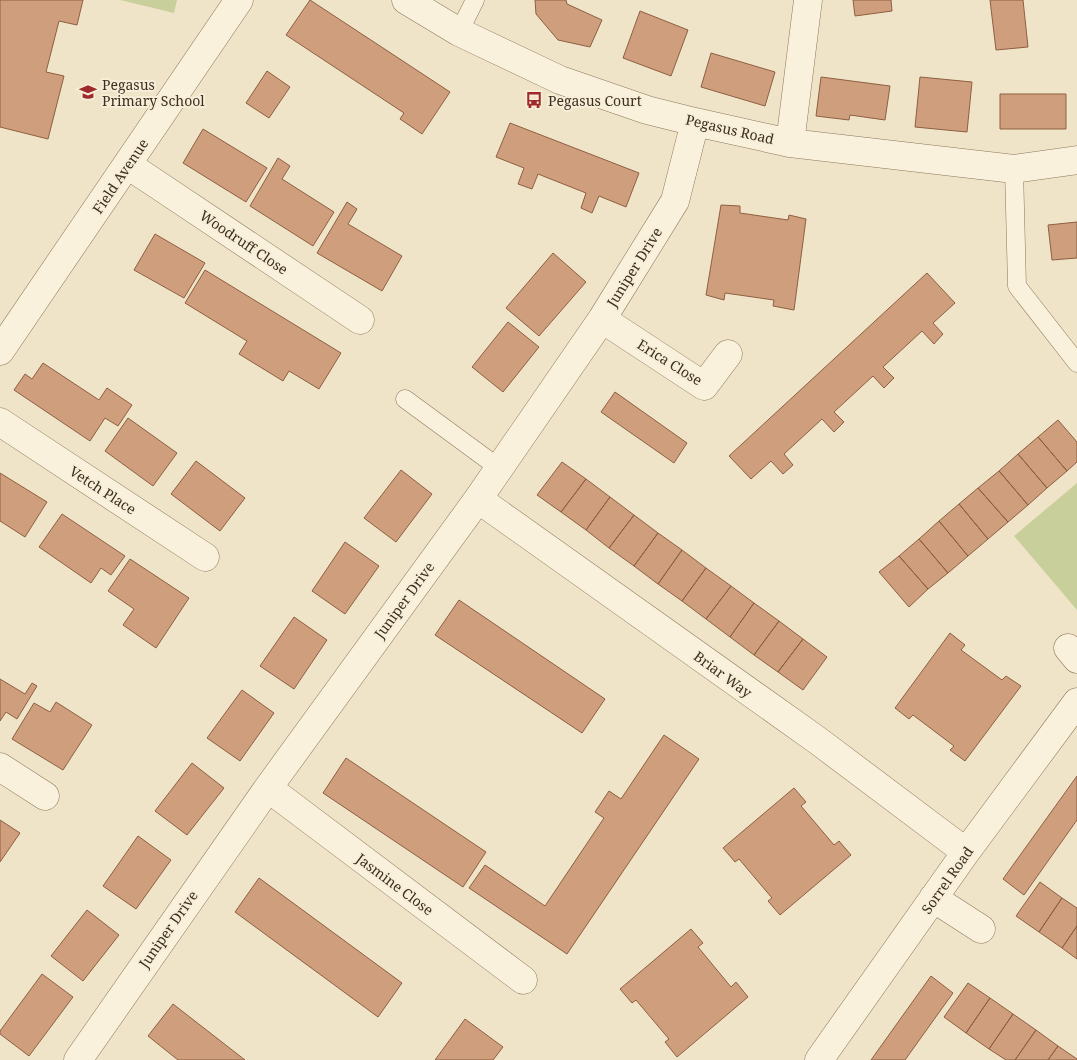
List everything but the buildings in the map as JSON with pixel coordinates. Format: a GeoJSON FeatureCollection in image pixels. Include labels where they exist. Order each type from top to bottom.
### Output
{"type":"FeatureCollection","features":[{"type":"Feature","properties":{"kind":"street","name":"Field Avenue"},"geometry":{"type":"LineString","coordinates":[[2,342],[128,165],[239,0]]}},
{"type":"Feature","properties":{"kind":"street","name":"Pegasus Road"},"geometry":{"type":"LineString","coordinates":[[406,0],[459,32],[560,80],[647,110],[695,122],[790,143],[1014,169],[1077,160]]}},
{"type":"Feature","properties":{"kind":"street"},"geometry":{"type":"LineString","coordinates":[[790,143],[808,0]]}},
{"type":"Feature","properties":{"kind":"street","name":"Juniper Drive"},"geometry":{"type":"LineString","coordinates":[[78,1060],[268,788],[478,499],[602,319],[675,201],[695,122]]}},
{"type":"Feature","properties":{"kind":"street","name":"Woodruff Close"},"geometry":{"type":"LineString","coordinates":[[128,165],[360,320]]}},
{"type":"Feature","properties":{"kind":"street","name":"Erica Close"},"geometry":{"type":"LineString","coordinates":[[602,319],[704,386],[728,354]]}},
{"type":"Feature","properties":{"kind":"street","name":"Vetch Place"},"geometry":{"type":"LineString","coordinates":[[0,422],[205,557]]}},
{"type":"Feature","properties":{"kind":"street","name":"Briar Way"},"geometry":{"type":"LineString","coordinates":[[478,499],[817,740],[966,852]]}},
{"type":"Feature","properties":{"kind":"street","name":"Sorrel Road"},"geometry":{"type":"LineString","coordinates":[[819,1060],[966,852],[1077,702]]}},
{"type":"Feature","properties":{"kind":"street"},"geometry":{"type":"LineString","coordinates":[[0,766],[46,796]]}},
{"type":"Feature","properties":{"kind":"street","name":"Jasmine Close"},"geometry":{"type":"LineString","coordinates":[[268,788],[523,980]]}},
{"type":"Feature","properties":{"kind":"street"},"geometry":{"type":"LineString","coordinates":[[933,898],[981,929]]}},
{"type":"Feature","properties":{"kind":"lane"},"geometry":{"type":"LineString","coordinates":[[459,32],[476,0]]}},
{"type":"Feature","properties":{"kind":"lane"},"geometry":{"type":"LineString","coordinates":[[1014,169],[1017,286],[1077,363]]}},
{"type":"Feature","properties":{"kind":"lane"},"geometry":{"type":"LineString","coordinates":[[406,399],[499,468]]}},
{"type":"Feature","properties":{"kind":"green space"},"geometry":{"type":"Polygon","coordinates":[[[120,0],[177,0],[174,13],[120,0]]]}},
{"type":"Feature","properties":{"kind":"green space"},"geometry":{"type":"Polygon","coordinates":[[[1077,483],[1077,610],[1014,536],[1077,483]]]}},
{"type":"Feature","properties":{"kind":"place","name":"Pegasus Primary School"},"geometry":{"type":"Point","coordinates":[88,92]}},
{"type":"Feature","properties":{"kind":"place","name":"Pegasus Court"},"geometry":{"type":"Point","coordinates":[534,100]}}]}
